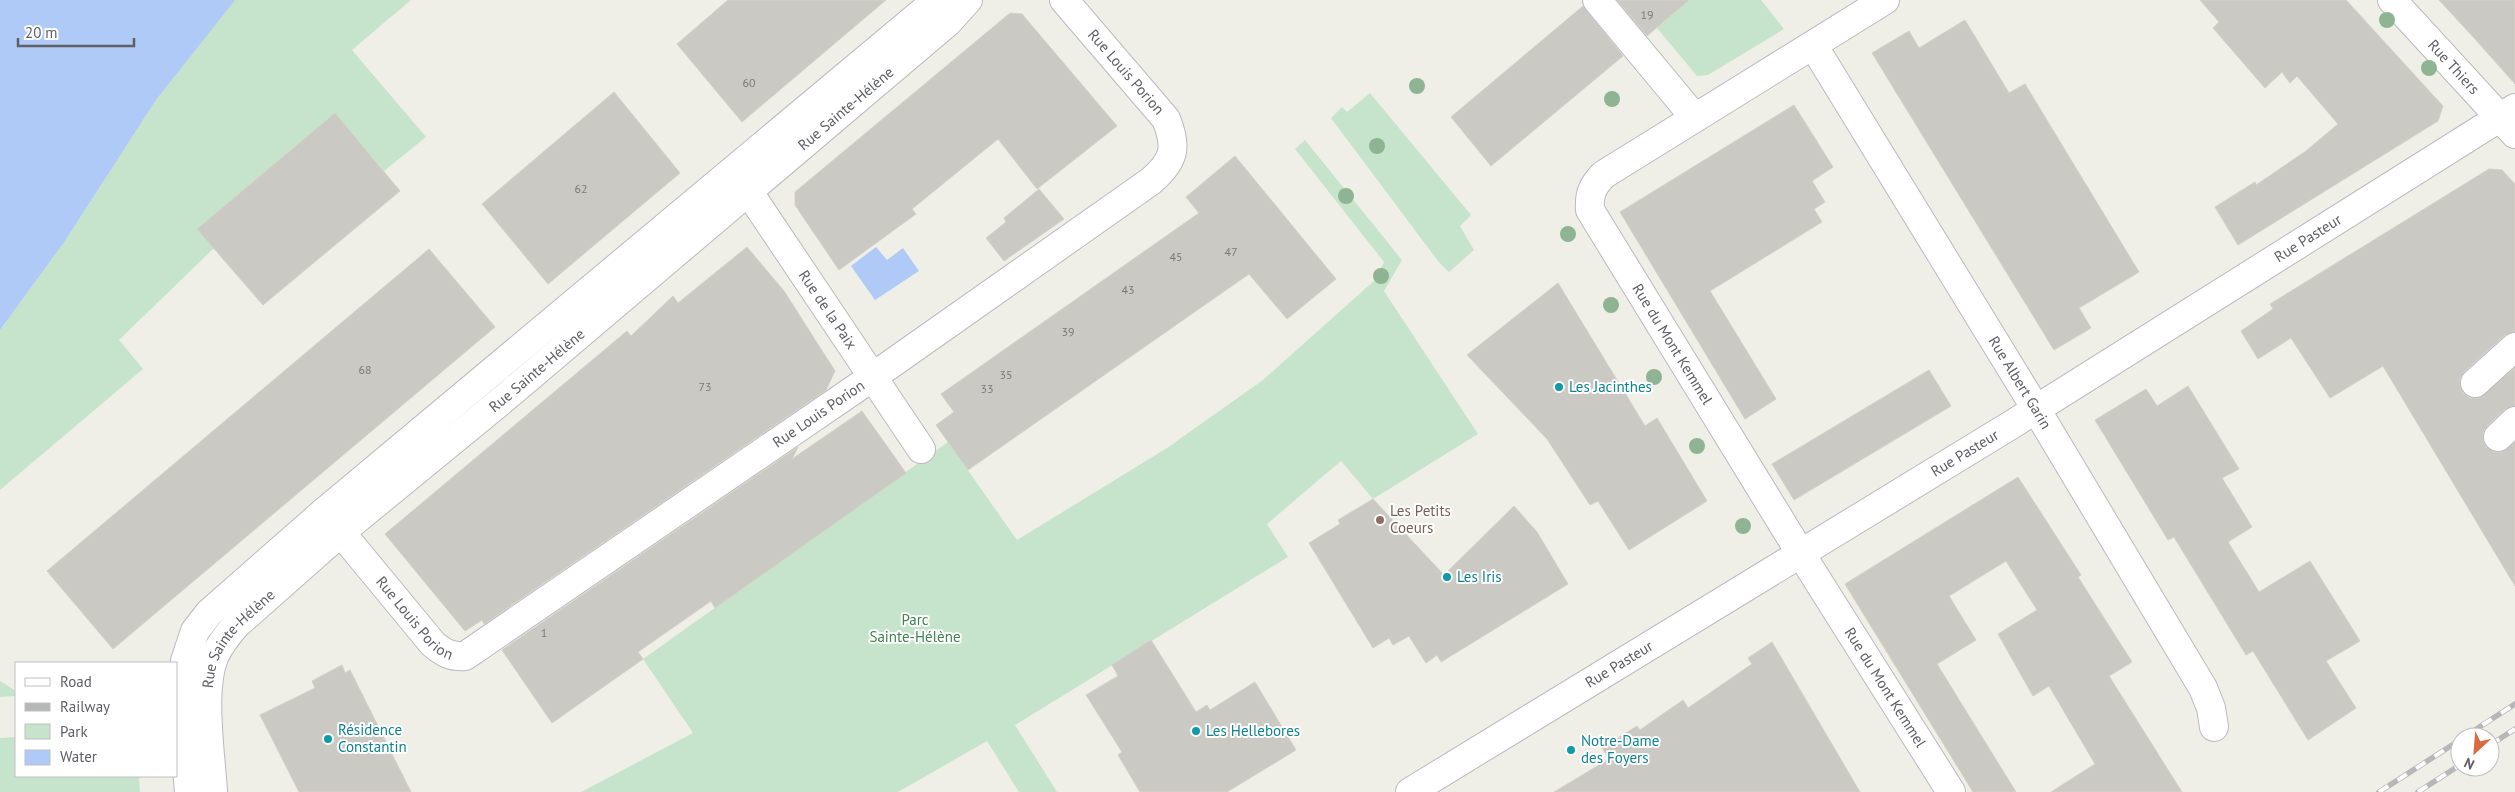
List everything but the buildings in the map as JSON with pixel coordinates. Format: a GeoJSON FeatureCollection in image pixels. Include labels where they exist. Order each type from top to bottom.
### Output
{"type":"FeatureCollection","features":[{"type":"Feature","properties":{"kind":"street","name":"Rue Sainte-Hélène"},"geometry":{"type":"LineString","coordinates":[[742,180],[937,0]]}},
{"type":"Feature","properties":{"kind":"street","name":"Rue Sainte-Hélène"},"geometry":{"type":"LineString","coordinates":[[189,792],[185,744],[185,661],[196,631],[208,613],[233,590],[332,523],[742,180],[948,22],[968,0]]}},
{"type":"Feature","properties":{"kind":"street","name":"Rue Louis Porion"},"geometry":{"type":"LineString","coordinates":[[332,523],[433,644],[449,655],[465,656],[874,376],[1151,181],[1163,171],[1171,159],[1174,147],[1172,132],[1166,119],[1064,0]]}},
{"type":"Feature","properties":{"kind":"street"},"geometry":{"type":"LineString","coordinates":[[1597,0],[1695,118]]}},
{"type":"Feature","properties":{"kind":"street","name":"Rue du Mont Kemmel"},"geometry":{"type":"LineString","coordinates":[[1885,0],[1603,175],[1593,185],[1589,196],[1590,210],[1800,554],[1951,792]]}},
{"type":"Feature","properties":{"kind":"street","name":"Rue Thiers"},"geometry":{"type":"LineString","coordinates":[[2392,0],[2510,120]]}},
{"type":"Feature","properties":{"kind":"street","name":"Rue Albert Garin"},"geometry":{"type":"LineString","coordinates":[[1813,45],[2036,409],[2203,688],[2211,708],[2214,727]]}},
{"type":"Feature","properties":{"kind":"street","name":"Rue Pasteur"},"geometry":{"type":"LineString","coordinates":[[1410,792],[2510,120]]}},
{"type":"Feature","properties":{"kind":"street","name":"Rue de la Paix"},"geometry":{"type":"LineString","coordinates":[[742,180],[874,376],[920,449]]}},
{"type":"Feature","properties":{"kind":"street"},"geometry":{"type":"LineString","coordinates":[[2475,383],[2515,347]]}},
{"type":"Feature","properties":{"kind":"street","name":"Rue Sainte-Hélène"},"geometry":{"type":"LineString","coordinates":[[213,792],[207,693],[214,657],[223,640],[237,624],[332,523]]}},
{"type":"Feature","properties":{"kind":"green space"},"geometry":{"type":"Polygon","coordinates":[[[234,0],[411,0],[352,50],[426,137],[384,171],[335,113],[198,228],[214,248],[119,340],[143,369],[0,490],[0,330],[63,244],[156,100],[234,0]]]}},
{"type":"Feature","properties":{"kind":"green space"},"geometry":{"type":"Polygon","coordinates":[[[1689,0],[1761,0],[1784,29],[1708,75],[1697,76],[1657,28],[1689,0]]]}},
{"type":"Feature","properties":{"kind":"green space"},"geometry":{"type":"Polygon","coordinates":[[[1370,93],[1471,215],[1460,226],[1474,250],[1449,272],[1438,261],[1331,118],[1342,107],[1347,112],[1370,93]]]}},
{"type":"Feature","properties":{"kind":"green space","name":"Parc Sainte-Hélène"},"geometry":{"type":"Polygon","coordinates":[[[1305,140],[1402,260],[1384,291],[1478,434],[1373,499],[1341,461],[1267,524],[1288,557],[1015,725],[1057,792],[1019,792],[987,741],[898,792],[581,792],[693,733],[643,659],[948,442],[1017,540],[1167,448],[1263,380],[1376,279],[1384,262],[1295,149],[1305,140]]]}},
{"type":"Feature","properties":{"kind":"green space"},"geometry":{"type":"Polygon","coordinates":[[[0,681],[15,690],[15,696],[0,697],[0,681]]]}},
{"type":"Feature","properties":{"kind":"green space"},"geometry":{"type":"Polygon","coordinates":[[[15,737],[15,777],[139,777],[140,792],[0,792],[0,738],[15,737]]]}},
{"type":"Feature","properties":{"kind":"water"},"geometry":{"type":"Polygon","coordinates":[[[0,0],[235,0],[156,100],[63,244],[0,330],[0,0]]]}},
{"type":"Feature","properties":{"kind":"water"},"geometry":{"type":"Polygon","coordinates":[[[876,247],[887,260],[903,248],[919,271],[875,300],[851,266],[876,247]]]}},
{"type":"Feature","properties":{"kind":"railway"},"geometry":{"type":"LineString","coordinates":[[2479,727],[2515,704]]}},
{"type":"Feature","properties":{"kind":"railway"},"geometry":{"type":"LineString","coordinates":[[2500,739],[2515,729]]}},
{"type":"Feature","properties":{"kind":"railway"},"geometry":{"type":"LineString","coordinates":[[2379,792],[2450,746]]}},
{"type":"Feature","properties":{"kind":"railway"},"geometry":{"type":"LineString","coordinates":[[2418,792],[2450,771]]}},
{"type":"Feature","properties":{"kind":"place","name":"Les Jacinthes"},"geometry":{"type":"Point","coordinates":[1559,387]}},
{"type":"Feature","properties":{"kind":"place","name":"Les Petits Coeurs"},"geometry":{"type":"Point","coordinates":[1380,520]}},
{"type":"Feature","properties":{"kind":"place","name":"Les Iris"},"geometry":{"type":"Point","coordinates":[1447,577]}},
{"type":"Feature","properties":{"kind":"place","name":"Les Hellebores"},"geometry":{"type":"Point","coordinates":[1196,731]}},
{"type":"Feature","properties":{"kind":"place","name":"Résidence Constantin"},"geometry":{"type":"Point","coordinates":[328,739]}},
{"type":"Feature","properties":{"kind":"place","name":"Notre-Dame des Foyers"},"geometry":{"type":"Point","coordinates":[1571,750]}}]}
